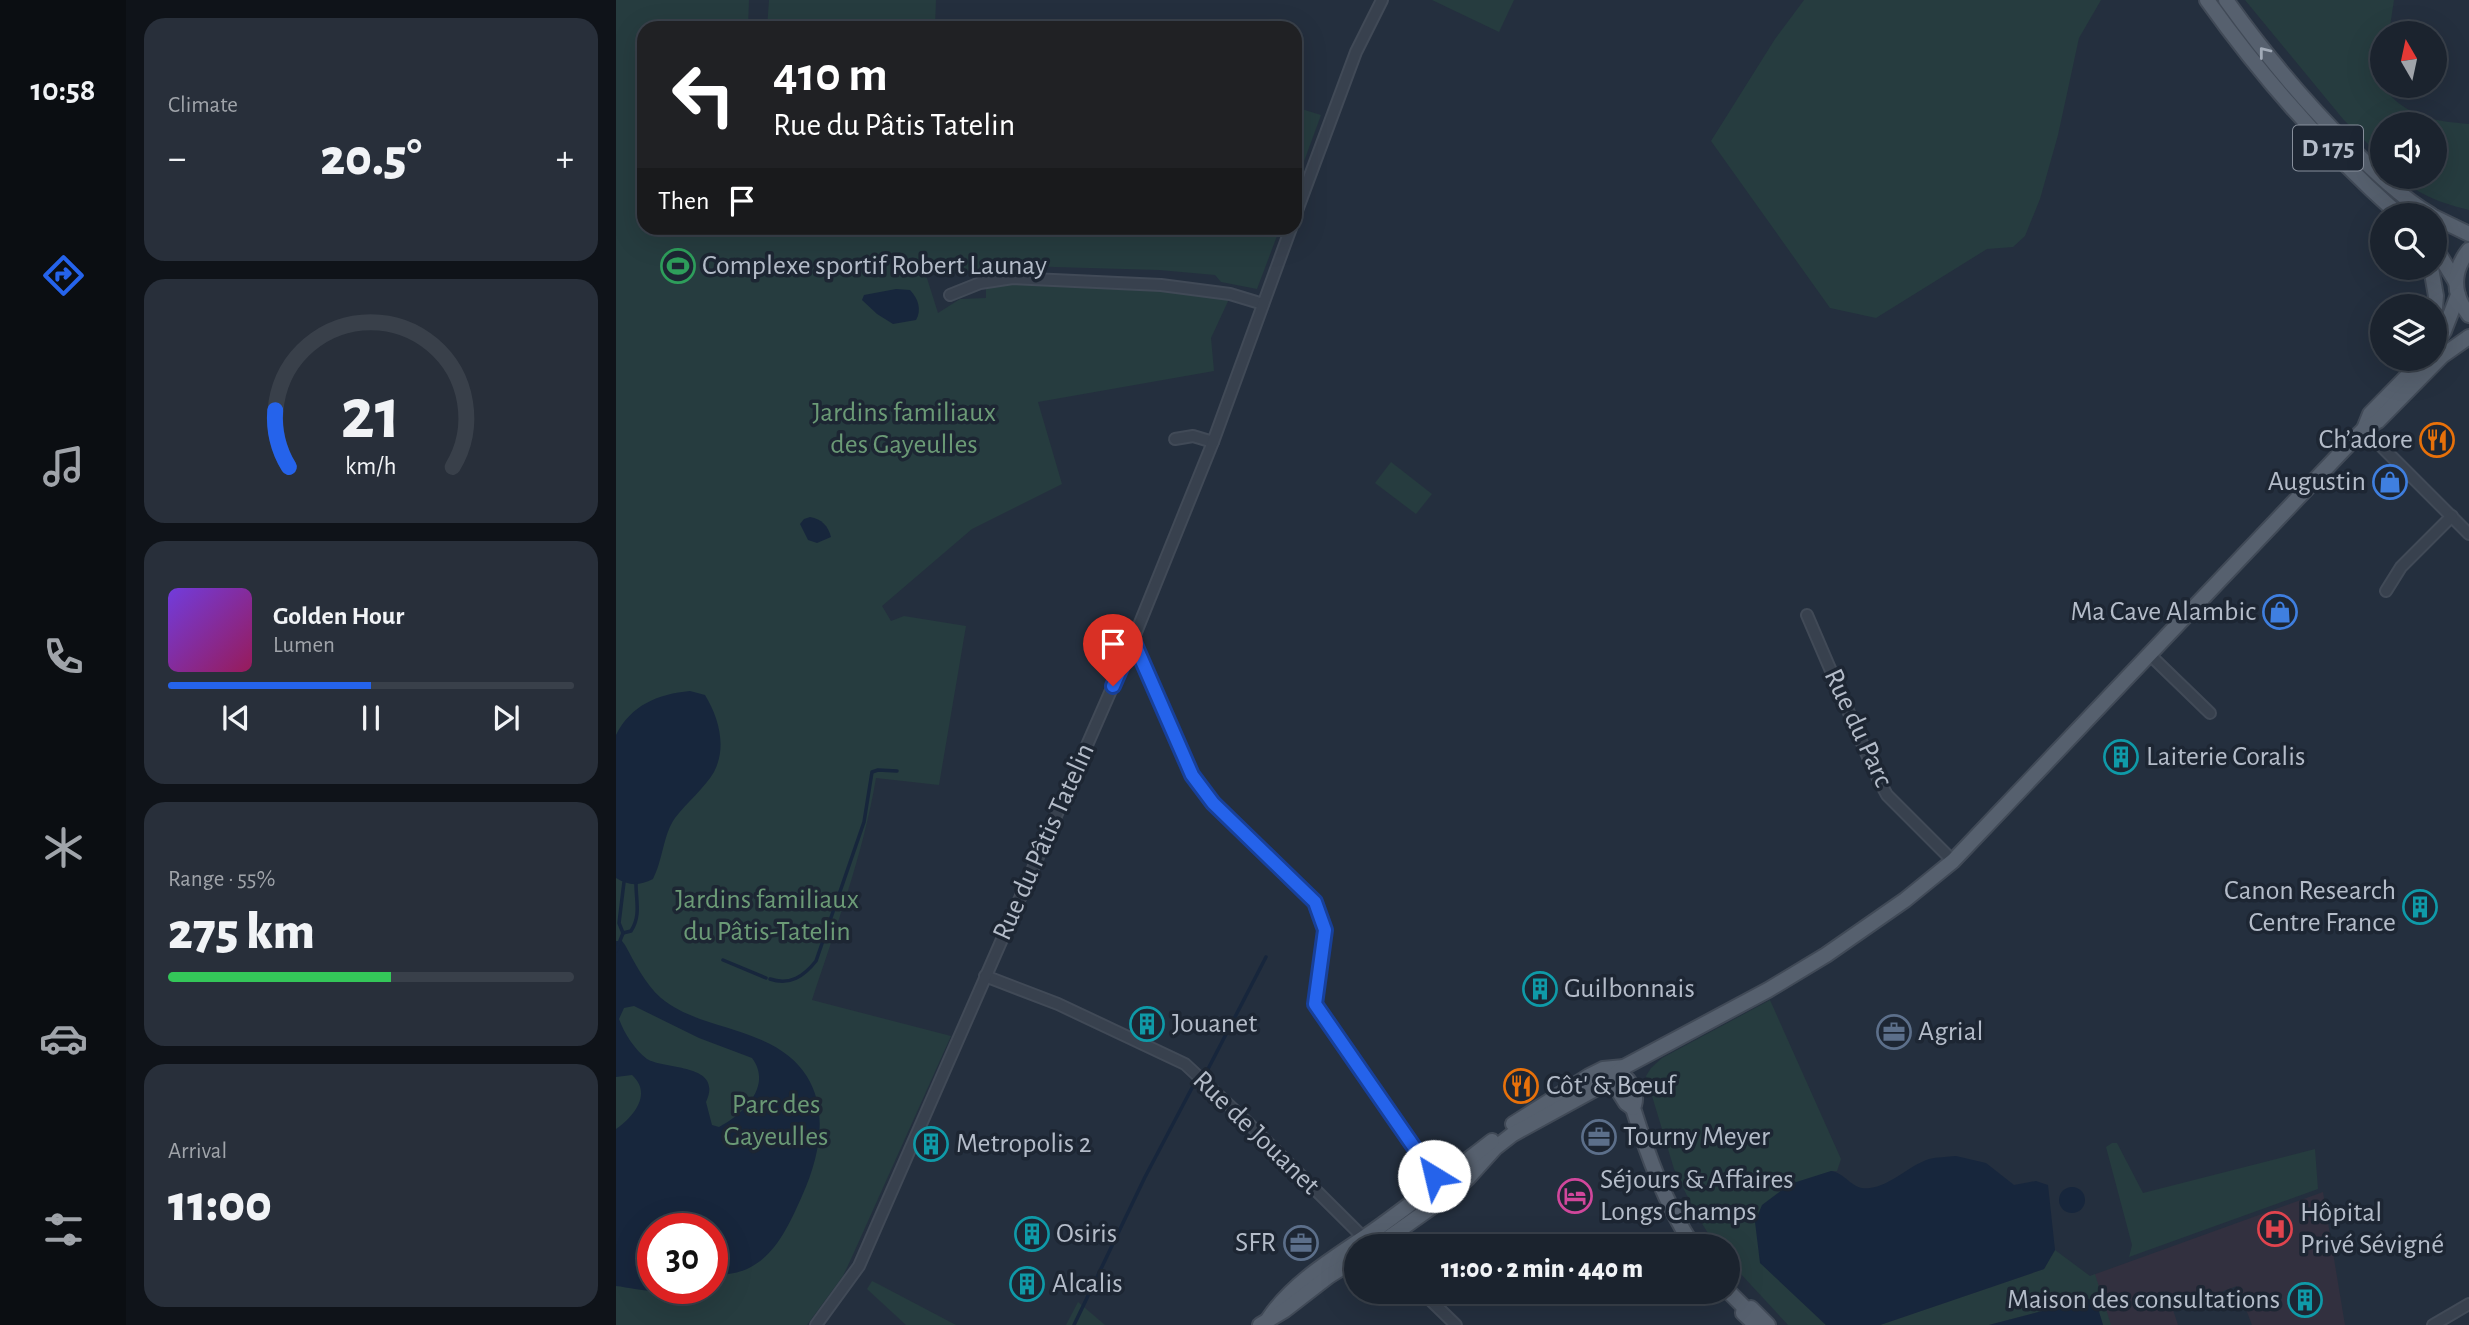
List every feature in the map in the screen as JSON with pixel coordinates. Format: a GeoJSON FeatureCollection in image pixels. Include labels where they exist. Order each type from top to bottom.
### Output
{"type":"FeatureCollection","features":[{"type":"Feature","properties":{"kind":"main road","name":"D 175"},"geometry":{"type":"LineString","coordinates":[[2207,0],[2281,97],[2327,148],[2386,203]]}},
{"type":"Feature","properties":{"kind":"main road","name":"D 175"},"geometry":{"type":"LineString","coordinates":[[2226,0],[2294,88],[2377,174],[2415,203]]}},
{"type":"Feature","properties":{"kind":"main road","name":"D 175"},"geometry":{"type":"LineString","coordinates":[[2447,223],[2469,234]]}},
{"type":"Feature","properties":{"kind":"main road"},"geometry":{"type":"LineString","coordinates":[[2447,321],[2457,288],[2461,260],[2469,250]]}},
{"type":"Feature","properties":{"kind":"main road"},"geometry":{"type":"LineString","coordinates":[[2447,270],[2469,315]]}},
{"type":"Feature","properties":{"kind":"main road"},"geometry":{"type":"LineString","coordinates":[[1385,1234],[1448,1195],[1506,1139],[1614,1072],[1768,990],[1826,955],[1905,900],[1953,861],[2364,429],[2378,421],[2442,356],[2469,337]]}},
{"type":"Feature","properties":{"kind":"main road"},"geometry":{"type":"LineString","coordinates":[[2364,429],[2370,414],[2406,371]]}},
{"type":"Feature","properties":{"kind":"main road"},"geometry":{"type":"LineString","coordinates":[[2397,384],[2413,371]]}},
{"type":"Feature","properties":{"kind":"main road"},"geometry":{"type":"LineString","coordinates":[[1633,1108],[1636,1100],[1633,1087],[1647,1054]]}},
{"type":"Feature","properties":{"kind":"main road"},"geometry":{"type":"LineString","coordinates":[[1380,1234],[1439,1183],[1533,1110],[1614,1072]]}},
{"type":"Feature","properties":{"kind":"main road"},"geometry":{"type":"LineString","coordinates":[[1614,1072],[1633,1087]]}},
{"type":"Feature","properties":{"kind":"main road"},"geometry":{"type":"LineString","coordinates":[[1614,1072],[1626,1103],[1633,1108],[1664,1193],[1686,1234]]}},
{"type":"Feature","properties":{"kind":"main road"},"geometry":{"type":"LineString","coordinates":[[1264,1321],[1279,1303],[1324,1265],[1344,1255]]}},
{"type":"Feature","properties":{"kind":"main road"},"geometry":{"type":"LineString","coordinates":[[1264,1321],[1285,1310],[1344,1266]]}},
{"type":"Feature","properties":{"kind":"main road"},"geometry":{"type":"LineString","coordinates":[[1740,1303],[1744,1307],[1744,1313],[1756,1325]]}},
{"type":"Feature","properties":{"kind":"main road"},"geometry":{"type":"LineString","coordinates":[[1744,1307],[1750,1307],[1768,1325]]}},
{"type":"Feature","properties":{"kind":"street"},"geometry":{"type":"LineString","coordinates":[[1302,197],[1356,51],[1382,0]]}},
{"type":"Feature","properties":{"kind":"street","name":"Rue du Pâtis Tatelin"},"geometry":{"type":"LineString","coordinates":[[817,1325],[859,1266],[1133,640],[1213,442],[1288,235]]}},
{"type":"Feature","properties":{"kind":"street"},"geometry":{"type":"LineString","coordinates":[[950,295],[980,282],[1013,278],[1161,285],[1230,293],[1263,304]]}},
{"type":"Feature","properties":{"kind":"street"},"geometry":{"type":"LineString","coordinates":[[2364,429],[2469,534]]}},
{"type":"Feature","properties":{"kind":"street"},"geometry":{"type":"LineString","coordinates":[[1175,439],[1193,436],[1213,442]]}},
{"type":"Feature","properties":{"kind":"street"},"geometry":{"type":"LineString","coordinates":[[2386,592],[2401,567],[2452,516]]}},
{"type":"Feature","properties":{"kind":"street","name":"Rue du Parc"},"geometry":{"type":"LineString","coordinates":[[1807,615],[1874,771],[1887,795],[1953,861]]}},
{"type":"Feature","properties":{"kind":"street"},"geometry":{"type":"LineString","coordinates":[[1133,640],[1192,775],[1213,803],[1315,902],[1325,930],[1315,1004],[1439,1183]]}},
{"type":"Feature","properties":{"kind":"street"},"geometry":{"type":"LineString","coordinates":[[2149,654],[2210,713]]}},
{"type":"Feature","properties":{"kind":"street","name":"Rue de Jouanet"},"geometry":{"type":"LineString","coordinates":[[985,976],[1058,1004],[1185,1064],[1361,1234]]}},
{"type":"Feature","properties":{"kind":"street"},"geometry":{"type":"LineString","coordinates":[[1434,1304],[1456,1325]]}},
{"type":"Feature","properties":{"kind":"street"},"geometry":{"type":"LineString","coordinates":[[2433,1325],[2469,1304]]}},
{"type":"Feature","properties":{"kind":"shaded area","name":"Hôpital Privé Sévigné"},"geometry":{"type":"Polygon","coordinates":[[[2323,1192],[2345,1325],[2252,1325],[2237,1286],[2173,1310],[2178,1325],[2107,1325],[2090,1276],[2323,1192]]]}},
{"type":"Feature","properties":{"kind":"green space"},"geometry":{"type":"Polygon","coordinates":[[[616,0],[749,0],[748,21],[637,21],[637,235],[1277,235],[1257,289],[1221,282],[1215,275],[1159,270],[1020,266],[926,275],[938,313],[960,299],[986,298],[986,287],[1020,282],[1156,288],[1230,297],[1211,338],[1214,371],[1038,402],[1062,484],[972,529],[882,606],[891,621],[904,616],[966,626],[939,785],[876,778],[856,863],[812,1000],[951,1036],[843,1276],[807,1325],[616,1325],[616,0]]]}},
{"type":"Feature","properties":{"kind":"green space"},"geometry":{"type":"Polygon","coordinates":[[[769,0],[936,0],[935,21],[768,21],[769,0]]]}},
{"type":"Feature","properties":{"kind":"green space"},"geometry":{"type":"Polygon","coordinates":[[[1432,0],[1514,0],[1499,32],[1432,0]]]}},
{"type":"Feature","properties":{"kind":"green space"},"geometry":{"type":"Polygon","coordinates":[[[1804,0],[2101,0],[2079,38],[2058,135],[2040,199],[2025,236],[2013,247],[1987,249],[1876,318],[1830,308],[1711,141],[1775,39],[1804,0]]]}},
{"type":"Feature","properties":{"kind":"green space"},"geometry":{"type":"Polygon","coordinates":[[[2245,0],[2394,0],[2391,21],[2370,21],[2370,98],[2393,98],[2412,112],[2370,112],[2370,146],[2343,119],[2245,0]]]}},
{"type":"Feature","properties":{"kind":"green space"},"geometry":{"type":"Polygon","coordinates":[[[1302,109],[1321,115],[1302,167],[1302,109]]]}},
{"type":"Feature","properties":{"kind":"green space"},"geometry":{"type":"Polygon","coordinates":[[[2447,121],[2469,124],[2469,210],[2432,198],[2415,189],[2447,189],[2447,121]]]}},
{"type":"Feature","properties":{"kind":"green space"},"geometry":{"type":"Polygon","coordinates":[[[1391,462],[1432,494],[1416,514],[1375,483],[1391,462]]]}},
{"type":"Feature","properties":{"kind":"green space"},"geometry":{"type":"Polygon","coordinates":[[[1770,1000],[1841,1159],[1837,1171],[1831,1171],[1760,1262],[1826,1325],[1788,1325],[1740,1273],[1740,1234],[1708,1234],[1696,1214],[1674,1169],[1646,1076],[1662,1058],[1770,1000]]]}},
{"type":"Feature","properties":{"kind":"green space"},"geometry":{"type":"Polygon","coordinates":[[[2117,1143],[2143,1193],[2315,1149],[2318,1189],[2129,1257],[2132,1245],[2106,1147],[2117,1143]]]}},
{"type":"Feature","properties":{"kind":"green space"},"geometry":{"type":"Polygon","coordinates":[[[2055,1250],[2090,1276],[2095,1274],[2111,1325],[2103,1325],[2096,1303],[2088,1299],[1989,1325],[1880,1325],[2044,1269],[2055,1250]]]}},
{"type":"Feature","properties":{"kind":"green space"},"geometry":{"type":"Polygon","coordinates":[[[872,1281],[956,1325],[906,1325],[867,1289],[872,1281]]]}},
{"type":"Feature","properties":{"kind":"green space"},"geometry":{"type":"Polygon","coordinates":[[[1078,1302],[1105,1325],[1066,1325],[1078,1302]]]}},
{"type":"Feature","properties":{"kind":"water"},"geometry":{"type":"Polygon","coordinates":[[[896,289],[910,290],[915,297],[919,308],[916,320],[893,324],[862,300],[864,295],[896,289]]]}},
{"type":"Feature","properties":{"kind":"water"},"geometry":{"type":"Polygon","coordinates":[[[810,517],[824,524],[831,537],[817,543],[808,540],[800,524],[810,517]]]}},
{"type":"Feature","properties":{"kind":"water"},"geometry":{"type":"Polygon","coordinates":[[[690,691],[705,695],[714,713],[721,743],[718,762],[710,778],[671,825],[653,879],[639,884],[625,883],[616,878],[616,735],[629,716],[647,703],[656,698],[690,691]]]}},
{"type":"Feature","properties":{"kind":"water"},"geometry":{"type":"Polygon","coordinates":[[[616,941],[622,941],[650,986],[672,1006],[759,1039],[783,1052],[800,1067],[812,1085],[818,1105],[820,1127],[817,1149],[811,1173],[787,1227],[774,1247],[759,1262],[740,1272],[728,1274],[728,1213],[637,1213],[637,1289],[616,1286],[616,1129],[634,1112],[641,1097],[638,1082],[632,1075],[616,1077],[616,941]],[[634,1006],[624,1008],[619,1019],[630,1041],[647,1059],[690,1070],[707,1080],[709,1089],[706,1102],[712,1125],[719,1127],[728,1122],[746,1107],[752,1098],[759,1079],[758,1069],[752,1058],[699,1038],[634,1006]]]}},
{"type":"Feature","properties":{"kind":"water"},"geometry":{"type":"Polygon","coordinates":[[[1956,1156],[1986,1163],[2014,1185],[2036,1181],[2048,1185],[2055,1250],[2044,1269],[1880,1325],[1826,1325],[1760,1263],[1755,1222],[1762,1205],[1790,1184],[1831,1171],[1858,1187],[1870,1188],[1886,1183],[1929,1159],[1956,1156]]]}},
{"type":"Feature","properties":{"kind":"water"},"geometry":{"type":"Polygon","coordinates":[[[2072,1187],[2081,1191],[2085,1200],[2081,1209],[2072,1213],[2063,1209],[2059,1200],[2063,1191],[2072,1187]]]}},
{"type":"Feature","properties":{"kind":"water"},"geometry":{"type":"Polygon","coordinates":[[[2088,1299],[2096,1302],[2103,1325],[1989,1325],[2088,1299]]]}},
{"type":"Feature","properties":{"kind":"waterway"},"geometry":{"type":"LineString","coordinates":[[770,979],[784,981],[796,978],[816,961],[864,822],[872,772],[897,771]]}},
{"type":"Feature","properties":{"kind":"waterway"},"geometry":{"type":"LineString","coordinates":[[616,951],[623,933],[619,923],[624,882]]}},
{"type":"Feature","properties":{"kind":"waterway"},"geometry":{"type":"LineString","coordinates":[[623,933],[631,931],[636,920],[636,884]]}},
{"type":"Feature","properties":{"kind":"waterway"},"geometry":{"type":"LineString","coordinates":[[1208,1069],[1266,957]]}},
{"type":"Feature","properties":{"kind":"waterway"},"geometry":{"type":"LineString","coordinates":[[723,960],[766,978]]}},
{"type":"Feature","properties":{"kind":"waterway"},"geometry":{"type":"LineString","coordinates":[[1074,1325],[1145,1177],[1193,1086]]}},
{"type":"Feature","properties":{"kind":"place","name":"Complexe sportif Robert Launay"},"geometry":{"type":"Point","coordinates":[678,266]}},
{"type":"Feature","properties":{"kind":"place","name":"Ch’adore"},"geometry":{"type":"Point","coordinates":[2437,440]}},
{"type":"Feature","properties":{"kind":"place","name":"Augustin"},"geometry":{"type":"Point","coordinates":[2390,482]}},
{"type":"Feature","properties":{"kind":"place","name":"Ma Cave Alambic"},"geometry":{"type":"Point","coordinates":[2280,612]}},
{"type":"Feature","properties":{"kind":"place","name":"Laiterie Coralis"},"geometry":{"type":"Point","coordinates":[2121,757]}},
{"type":"Feature","properties":{"kind":"place","name":"Canon Research Centre France"},"geometry":{"type":"Point","coordinates":[2420,907]}},
{"type":"Feature","properties":{"kind":"place","name":"Guilbonnais"},"geometry":{"type":"Point","coordinates":[1540,989]}},
{"type":"Feature","properties":{"kind":"place","name":"Jouanet"},"geometry":{"type":"Point","coordinates":[1147,1024]}},
{"type":"Feature","properties":{"kind":"place","name":"Agrial"},"geometry":{"type":"Point","coordinates":[1894,1032]}},
{"type":"Feature","properties":{"kind":"place","name":"Côt' & Bœuf"},"geometry":{"type":"Point","coordinates":[1521,1086]}},
{"type":"Feature","properties":{"kind":"place","name":"Tourny Meyer"},"geometry":{"type":"Point","coordinates":[1599,1137]}},
{"type":"Feature","properties":{"kind":"place","name":"Metropolis 2"},"geometry":{"type":"Point","coordinates":[931,1144]}},
{"type":"Feature","properties":{"kind":"place","name":"Séjours & Affaires Longs Champs"},"geometry":{"type":"Point","coordinates":[1575,1196]}},
{"type":"Feature","properties":{"kind":"place","name":"Hôpital Privé Sévigné"},"geometry":{"type":"Point","coordinates":[2275,1229]}},
{"type":"Feature","properties":{"kind":"place","name":"Osiris"},"geometry":{"type":"Point","coordinates":[1032,1234]}},
{"type":"Feature","properties":{"kind":"place","name":"SFR"},"geometry":{"type":"Point","coordinates":[1301,1243]}},
{"type":"Feature","properties":{"kind":"place","name":"Alcalis"},"geometry":{"type":"Point","coordinates":[1027,1284]}},
{"type":"Feature","properties":{"kind":"place","name":"Maison des consultations"},"geometry":{"type":"Point","coordinates":[2305,1300]}},
{"type":"Feature","properties":{"kind":"route"},"geometry":{"type":"LineString","coordinates":[[1113,686],[1133,640],[1192,775],[1213,803],[1315,902],[1325,930],[1315,1004],[1434,1176]]}},
{"type":"Feature","properties":{"kind":"park label","name":"Jardins familiaux des Gayeulles"},"geometry":{"type":"Point","coordinates":[904,429]}},
{"type":"Feature","properties":{"kind":"park label","name":"Jardins familiaux du Pâtis-Tatelin"},"geometry":{"type":"Point","coordinates":[767,916]}},
{"type":"Feature","properties":{"kind":"park label","name":"Parc des Gayeulles"},"geometry":{"type":"Point","coordinates":[776,1121]}}]}
